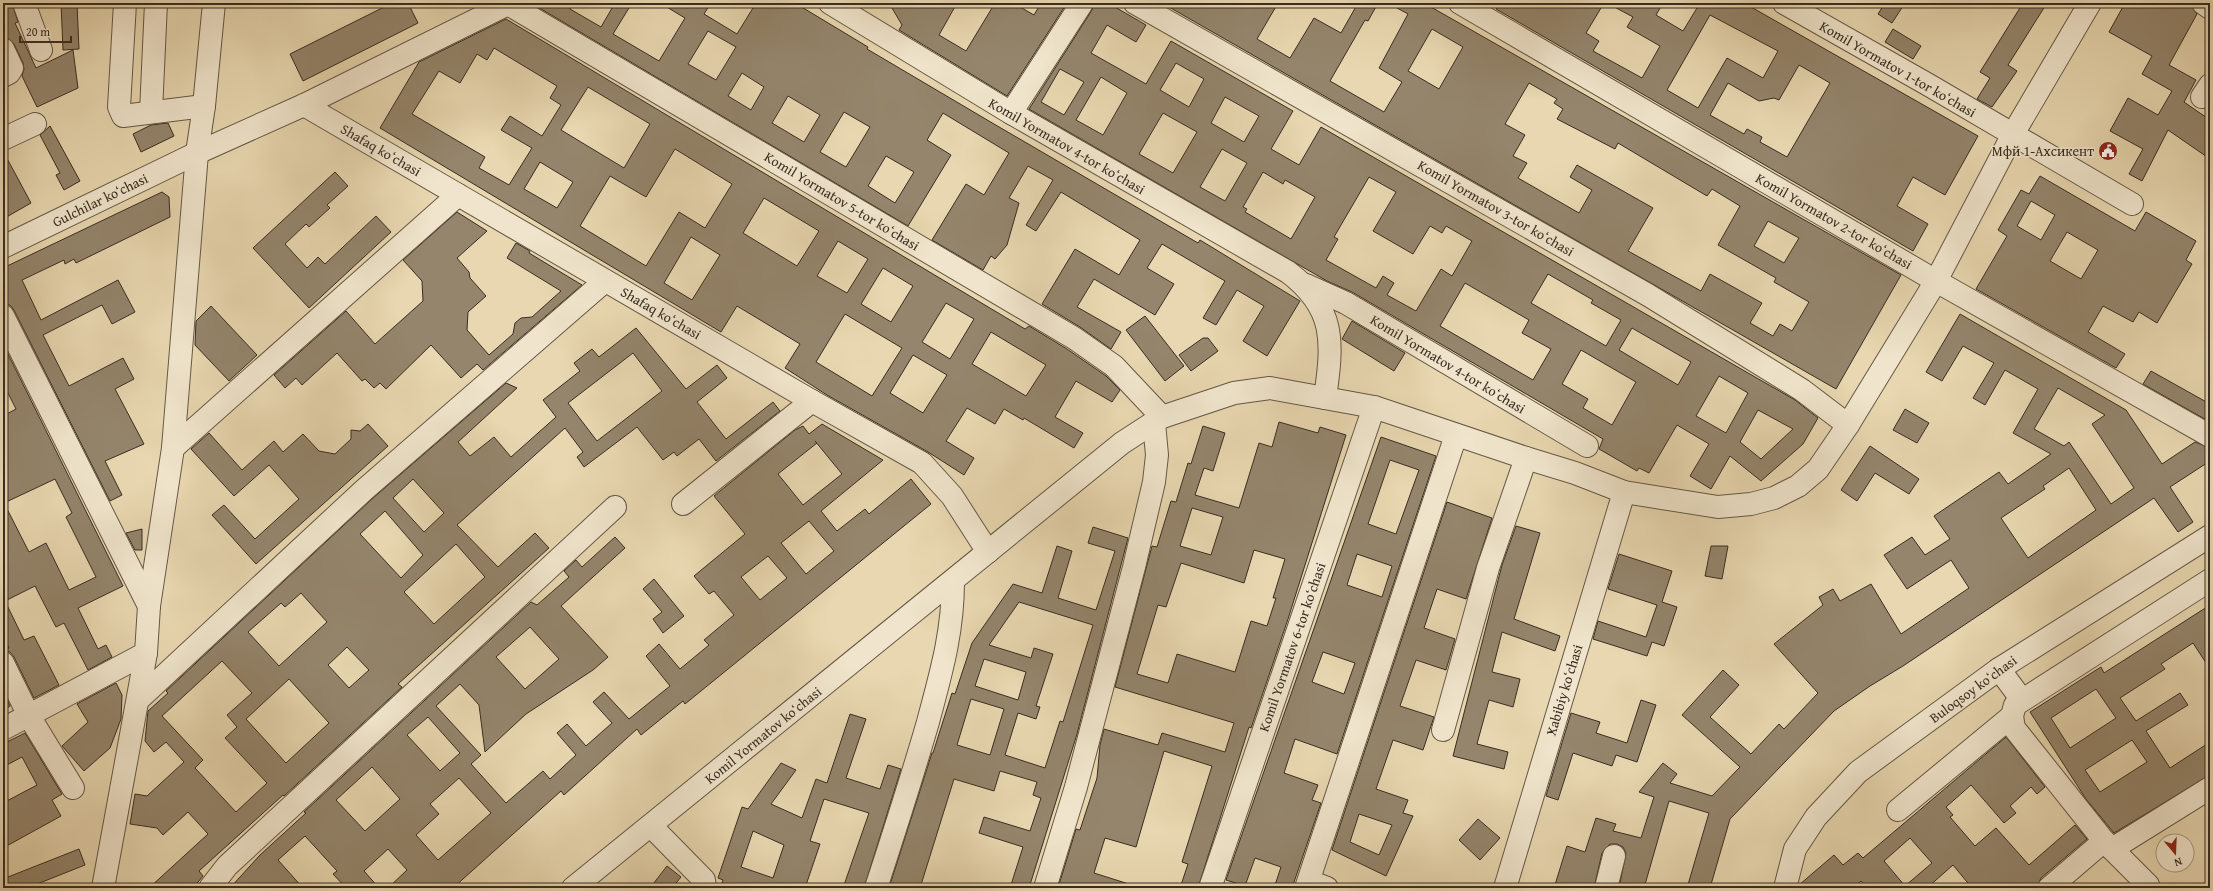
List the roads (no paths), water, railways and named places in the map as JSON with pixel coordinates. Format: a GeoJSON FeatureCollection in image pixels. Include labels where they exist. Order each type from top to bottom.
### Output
{"type":"FeatureCollection","features":[{"type":"Feature","properties":{"kind":"street"},"geometry":{"type":"LineString","coordinates":[[24,3],[42,50]]}},
{"type":"Feature","properties":{"kind":"street"},"geometry":{"type":"LineString","coordinates":[[125,3],[119,107],[123,116],[204,106]]}},
{"type":"Feature","properties":{"kind":"street"},"geometry":{"type":"LineString","coordinates":[[151,112],[156,3]]}},
{"type":"Feature","properties":{"kind":"street"},"geometry":{"type":"LineString","coordinates":[[103,888],[146,653],[149,606],[173,448],[197,153],[204,106],[214,3]]}},
{"type":"Feature","properties":{"kind":"street","name":"Komil Yormatov 4-tor koʻchasi"},"geometry":{"type":"LineString","coordinates":[[830,3],[1011,113],[1288,272],[1306,285],[1346,303],[1587,446]]}},
{"type":"Feature","properties":{"kind":"street"},"geometry":{"type":"LineString","coordinates":[[1011,113],[1082,3]]}},
{"type":"Feature","properties":{"kind":"street","name":"Komil Yormatov 3-tor koʻchasi"},"geometry":{"type":"LineString","coordinates":[[1135,3],[1648,295],[1802,390],[1848,425]]}},
{"type":"Feature","properties":{"kind":"street","name":"Komil Yormatov 2-tor koʻchasi"},"geometry":{"type":"LineString","coordinates":[[1460,3],[1936,281],[2210,436]]}},
{"type":"Feature","properties":{"kind":"street","name":"Komil Yormatov 1-tor koʻchasi"},"geometry":{"type":"LineString","coordinates":[[1784,3],[2132,204]]}},
{"type":"Feature","properties":{"kind":"street","name":"Komil Yormatov koʻchasi"},"geometry":{"type":"LineString","coordinates":[[573,888],[1122,443],[1158,420],[1234,393],[1270,388],[1374,406],[1456,435],[1576,473],[1624,492],[1718,507],[1751,504],[1774,498],[1798,486],[1818,469],[1848,425],[1936,281],[2013,134],[2090,3]]}},
{"type":"Feature","properties":{"kind":"street"},"geometry":{"type":"LineString","coordinates":[[2203,3],[2210,8]]}},
{"type":"Feature","properties":{"kind":"street","name":"Gulchilar koʻchasi"},"geometry":{"type":"LineString","coordinates":[[3,247],[197,153],[304,105],[509,4]]}},
{"type":"Feature","properties":{"kind":"street","name":"Komil Yormatov 5-tor koʻchasi"},"geometry":{"type":"LineString","coordinates":[[509,4],[1074,338],[1114,366],[1158,420]]}},
{"type":"Feature","properties":{"kind":"street"},"geometry":{"type":"LineString","coordinates":[[3,49],[12,68],[9,73],[3,76]]}},
{"type":"Feature","properties":{"kind":"street","name":"Shafaq koʻchasi"},"geometry":{"type":"LineString","coordinates":[[304,105],[812,402],[922,463],[952,496],[988,552]]}},
{"type":"Feature","properties":{"kind":"street"},"geometry":{"type":"LineString","coordinates":[[3,139],[35,124]]}},
{"type":"Feature","properties":{"kind":"street"},"geometry":{"type":"LineString","coordinates":[[173,448],[458,195]]}},
{"type":"Feature","properties":{"kind":"street"},"geometry":{"type":"LineString","coordinates":[[138,700],[364,490],[605,281]]}},
{"type":"Feature","properties":{"kind":"street","name":"Komil Yormatov 4-tor koʻchasi"},"geometry":{"type":"LineString","coordinates":[[1306,285],[1327,321],[1330,350],[1325,398]]}},
{"type":"Feature","properties":{"kind":"street"},"geometry":{"type":"LineString","coordinates":[[3,316],[149,606]]}},
{"type":"Feature","properties":{"kind":"street"},"geometry":{"type":"LineString","coordinates":[[683,504],[812,402]]}},
{"type":"Feature","properties":{"kind":"street","name":"Komil Yormatov 6-tor koʻchasi"},"geometry":{"type":"LineString","coordinates":[[1210,888],[1374,406]]}},
{"type":"Feature","properties":{"kind":"street"},"geometry":{"type":"LineString","coordinates":[[1045,888],[1076,787],[1149,505],[1157,455],[1158,420]]}},
{"type":"Feature","properties":{"kind":"street"},"geometry":{"type":"LineString","coordinates":[[1314,886],[1456,435]]}},
{"type":"Feature","properties":{"kind":"street"},"geometry":{"type":"LineString","coordinates":[[1443,730],[1488,568],[1526,458]]}},
{"type":"Feature","properties":{"kind":"street","name":"Xabibiy koʻchasi"},"geometry":{"type":"LineString","coordinates":[[1505,888],[1624,492]]}},
{"type":"Feature","properties":{"kind":"street"},"geometry":{"type":"LineString","coordinates":[[210,888],[227,866],[615,507]]}},
{"type":"Feature","properties":{"kind":"street","name":"Buloqsoy koʻchasi"},"geometry":{"type":"LineString","coordinates":[[1785,888],[1795,849],[1816,817],[1858,772],[1999,669],[2210,536]]}},
{"type":"Feature","properties":{"kind":"street"},"geometry":{"type":"LineString","coordinates":[[1898,810],[2017,708],[2210,580]]}},
{"type":"Feature","properties":{"kind":"street"},"geometry":{"type":"LineString","coordinates":[[876,888],[916,761],[950,639],[953,612],[953,581]]}},
{"type":"Feature","properties":{"kind":"street"},"geometry":{"type":"LineString","coordinates":[[3,729],[146,653]]}},
{"type":"Feature","properties":{"kind":"street"},"geometry":{"type":"LineString","coordinates":[[3,663],[29,716],[73,788]]}},
{"type":"Feature","properties":{"kind":"street"},"geometry":{"type":"LineString","coordinates":[[1999,669],[2017,708],[2014,728],[2108,845],[2148,885]]}},
{"type":"Feature","properties":{"kind":"street"},"geometry":{"type":"LineString","coordinates":[[2049,888],[2108,845],[2210,788]]}},
{"type":"Feature","properties":{"kind":"street"},"geometry":{"type":"LineString","coordinates":[[651,826],[704,880],[705,888]]}},
{"type":"Feature","properties":{"kind":"street"},"geometry":{"type":"LineString","coordinates":[[1606,888],[1614,856]]}},
{"type":"Feature","properties":{"kind":"place","name":"Мфй 1-Ахсикент"},"geometry":{"type":"Point","coordinates":[2108,151]}}]}
